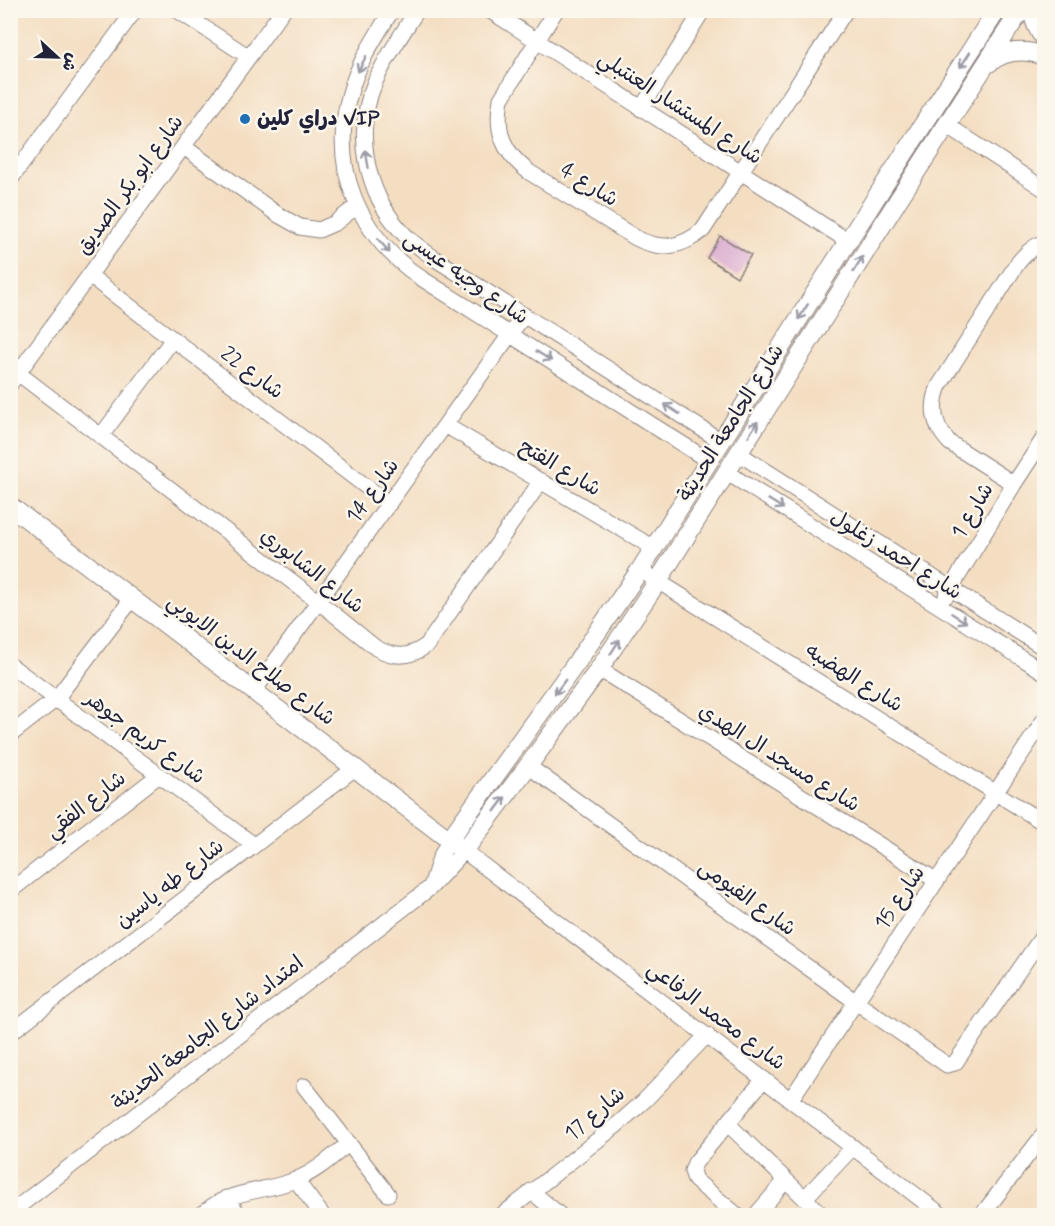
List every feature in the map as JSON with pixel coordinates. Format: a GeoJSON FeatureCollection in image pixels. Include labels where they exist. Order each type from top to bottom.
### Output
{"type":"FeatureCollection","features":[{"type":"Feature","properties":{"kind":"street"},"geometry":{"type":"LineString","coordinates":[[10,180],[135,10]]}},
{"type":"Feature","properties":{"kind":"street"},"geometry":{"type":"LineString","coordinates":[[177,10],[249,57]]}},
{"type":"Feature","properties":{"kind":"street","name":"شارع ابو بكر الصديق"},"geometry":{"type":"LineString","coordinates":[[13,374],[90,276],[283,10]]}},
{"type":"Feature","properties":{"kind":"street","name":"شارع وجيه عيسى"},"geometry":{"type":"LineString","coordinates":[[417,10],[375,83],[365,122],[367,162],[372,181],[390,217],[403,233],[434,258],[721,441]]}},
{"type":"Feature","properties":{"kind":"street","name":"شارع المستشار العنتبلي"},"geometry":{"type":"LineString","coordinates":[[489,10],[848,242]]}},
{"type":"Feature","properties":{"kind":"street","name":"شارع 4"},"geometry":{"type":"LineString","coordinates":[[556,10],[501,99],[499,113],[501,134],[509,153],[529,172],[636,238],[658,246],[682,243],[703,230],[846,10]]}},
{"type":"Feature","properties":{"kind":"street"},"geometry":{"type":"LineString","coordinates":[[641,109],[703,10]]}},
{"type":"Feature","properties":{"kind":"street","name":"شارع الجامعة الحديثة"},"geometry":{"type":"LineString","coordinates":[[457,845],[640,570],[997,10]]}},
{"type":"Feature","properties":{"kind":"street","name":"شارع الجامعة الحديثة"},"geometry":{"type":"LineString","coordinates":[[457,845],[528,766],[599,669],[658,581],[1021,10]]}},
{"type":"Feature","properties":{"kind":"street"},"geometry":{"type":"LineString","coordinates":[[1032,10],[1037,28],[1044,38]]}},
{"type":"Feature","properties":{"kind":"street"},"geometry":{"type":"LineString","coordinates":[[390,11],[408,25]]}},
{"type":"Feature","properties":{"kind":"street","name":"شارع وجيه عيسى"},"geometry":{"type":"LineString","coordinates":[[390,11],[357,73],[350,91],[343,129],[350,187],[357,206],[377,239],[405,267],[709,461]]}},
{"type":"Feature","properties":{"kind":"street"},"geometry":{"type":"LineString","coordinates":[[985,66],[1000,56],[1018,51],[1044,56]]}},
{"type":"Feature","properties":{"kind":"street"},"geometry":{"type":"LineString","coordinates":[[947,125],[1044,189]]}},
{"type":"Feature","properties":{"kind":"street"},"geometry":{"type":"LineString","coordinates":[[184,147],[277,214],[300,227],[319,230],[335,223],[357,206]]}},
{"type":"Feature","properties":{"kind":"street"},"geometry":{"type":"LineString","coordinates":[[884,185],[900,197]]}},
{"type":"Feature","properties":{"kind":"street"},"geometry":{"type":"LineString","coordinates":[[1014,484],[942,436],[937,427],[933,406],[939,386],[1017,264],[1036,245],[1044,242]]}},
{"type":"Feature","properties":{"kind":"street","name":"شارع 22"},"geometry":{"type":"LineString","coordinates":[[90,276],[389,504]]}},
{"type":"Feature","properties":{"kind":"street","name":"شارع 14"},"geometry":{"type":"LineString","coordinates":[[254,691],[524,315]]}},
{"type":"Feature","properties":{"kind":"street"},"geometry":{"type":"LineString","coordinates":[[101,436],[173,339]]}},
{"type":"Feature","properties":{"kind":"street","name":"شارع الشابوري"},"geometry":{"type":"LineString","coordinates":[[13,374],[101,436],[386,654],[408,655],[418,652],[427,645],[541,481]]}},
{"type":"Feature","properties":{"kind":"street","name":"شارع الفتح"},"geometry":{"type":"LineString","coordinates":[[446,425],[654,548]]}},
{"type":"Feature","properties":{"kind":"street","name":"شارع 1"},"geometry":{"type":"LineString","coordinates":[[939,606],[1044,438]]}},
{"type":"Feature","properties":{"kind":"street","name":"شارع احمد زغلول"},"geometry":{"type":"LineString","coordinates":[[738,453],[1044,648]]}},
{"type":"Feature","properties":{"kind":"street","name":"شارع احمد زغلول"},"geometry":{"type":"LineString","coordinates":[[726,472],[1044,672]]}},
{"type":"Feature","properties":{"kind":"street","name":"شارع صلاح الدين الايوبي"},"geometry":{"type":"LineString","coordinates":[[10,506],[457,845]]}},
{"type":"Feature","properties":{"kind":"street","name":"شارع الهضبه"},"geometry":{"type":"LineString","coordinates":[[640,570],[1044,823]]}},
{"type":"Feature","properties":{"kind":"street"},"geometry":{"type":"LineString","coordinates":[[10,735],[56,699],[132,598]]}},
{"type":"Feature","properties":{"kind":"street","name":"شارع كريم جوهر"},"geometry":{"type":"LineString","coordinates":[[10,665],[255,845]]}},
{"type":"Feature","properties":{"kind":"street","name":"شارع مسجد ال الهدي"},"geometry":{"type":"LineString","coordinates":[[599,669],[937,881]]}},
{"type":"Feature","properties":{"kind":"street","name":"شارع 15"},"geometry":{"type":"LineString","coordinates":[[791,1099],[1044,720]]}},
{"type":"Feature","properties":{"kind":"street","name":"شارع الفيومى"},"geometry":{"type":"LineString","coordinates":[[528,766],[943,1063],[950,1065],[955,1063],[1044,934]]}},
{"type":"Feature","properties":{"kind":"street","name":"شارع طه ياسين"},"geometry":{"type":"LineString","coordinates":[[10,1033],[355,768]]}},
{"type":"Feature","properties":{"kind":"street","name":"شارع الفقي"},"geometry":{"type":"LineString","coordinates":[[10,891],[159,776]]}},
{"type":"Feature","properties":{"kind":"street","name":"امتداد شارع الجامعة الحديثة"},"geometry":{"type":"LineString","coordinates":[[10,1213],[431,887],[440,858],[457,845]]}},
{"type":"Feature","properties":{"kind":"street","name":"شارع محمد الرفاعي"},"geometry":{"type":"LineString","coordinates":[[457,845],[943,1215]]}},
{"type":"Feature","properties":{"kind":"street","name":"شارع 17"},"geometry":{"type":"LineString","coordinates":[[501,1215],[625,1118],[707,1035]]}},
{"type":"Feature","properties":{"kind":"street"},"geometry":{"type":"LineString","coordinates":[[738,1215],[695,1180],[692,1171],[695,1162],[764,1079]]}},
{"type":"Feature","properties":{"kind":"street"},"geometry":{"type":"LineString","coordinates":[[304,1086],[388,1194]]}},
{"type":"Feature","properties":{"kind":"street"},"geometry":{"type":"LineString","coordinates":[[727,1123],[823,1215]]}},
{"type":"Feature","properties":{"kind":"street"},"geometry":{"type":"LineString","coordinates":[[981,1215],[1044,1134]]}},
{"type":"Feature","properties":{"kind":"street"},"geometry":{"type":"LineString","coordinates":[[201,1215],[211,1206],[226,1198],[296,1180],[315,1170],[349,1143]]}},
{"type":"Feature","properties":{"kind":"street"},"geometry":{"type":"LineString","coordinates":[[805,1198],[853,1147]]}},
{"type":"Feature","properties":{"kind":"street"},"geometry":{"type":"LineString","coordinates":[[296,1180],[323,1215]]}},
{"type":"Feature","properties":{"kind":"street"},"geometry":{"type":"LineString","coordinates":[[755,1215],[786,1180]]}},
{"type":"Feature","properties":{"kind":"street"},"geometry":{"type":"LineString","coordinates":[[531,1191],[561,1215]]}},
{"type":"Feature","properties":{"kind":"street"},"geometry":{"type":"LineString","coordinates":[[226,1198],[240,1215]]}},
{"type":"Feature","properties":{"kind":"building"},"geometry":{"type":"Polygon","coordinates":[[[720,236],[751,255],[737,277],[707,258],[720,236]]]}},
{"type":"Feature","properties":{"kind":"place","name":"دراي كلين VIP"},"geometry":{"type":"Point","coordinates":[245,119]}}]}
